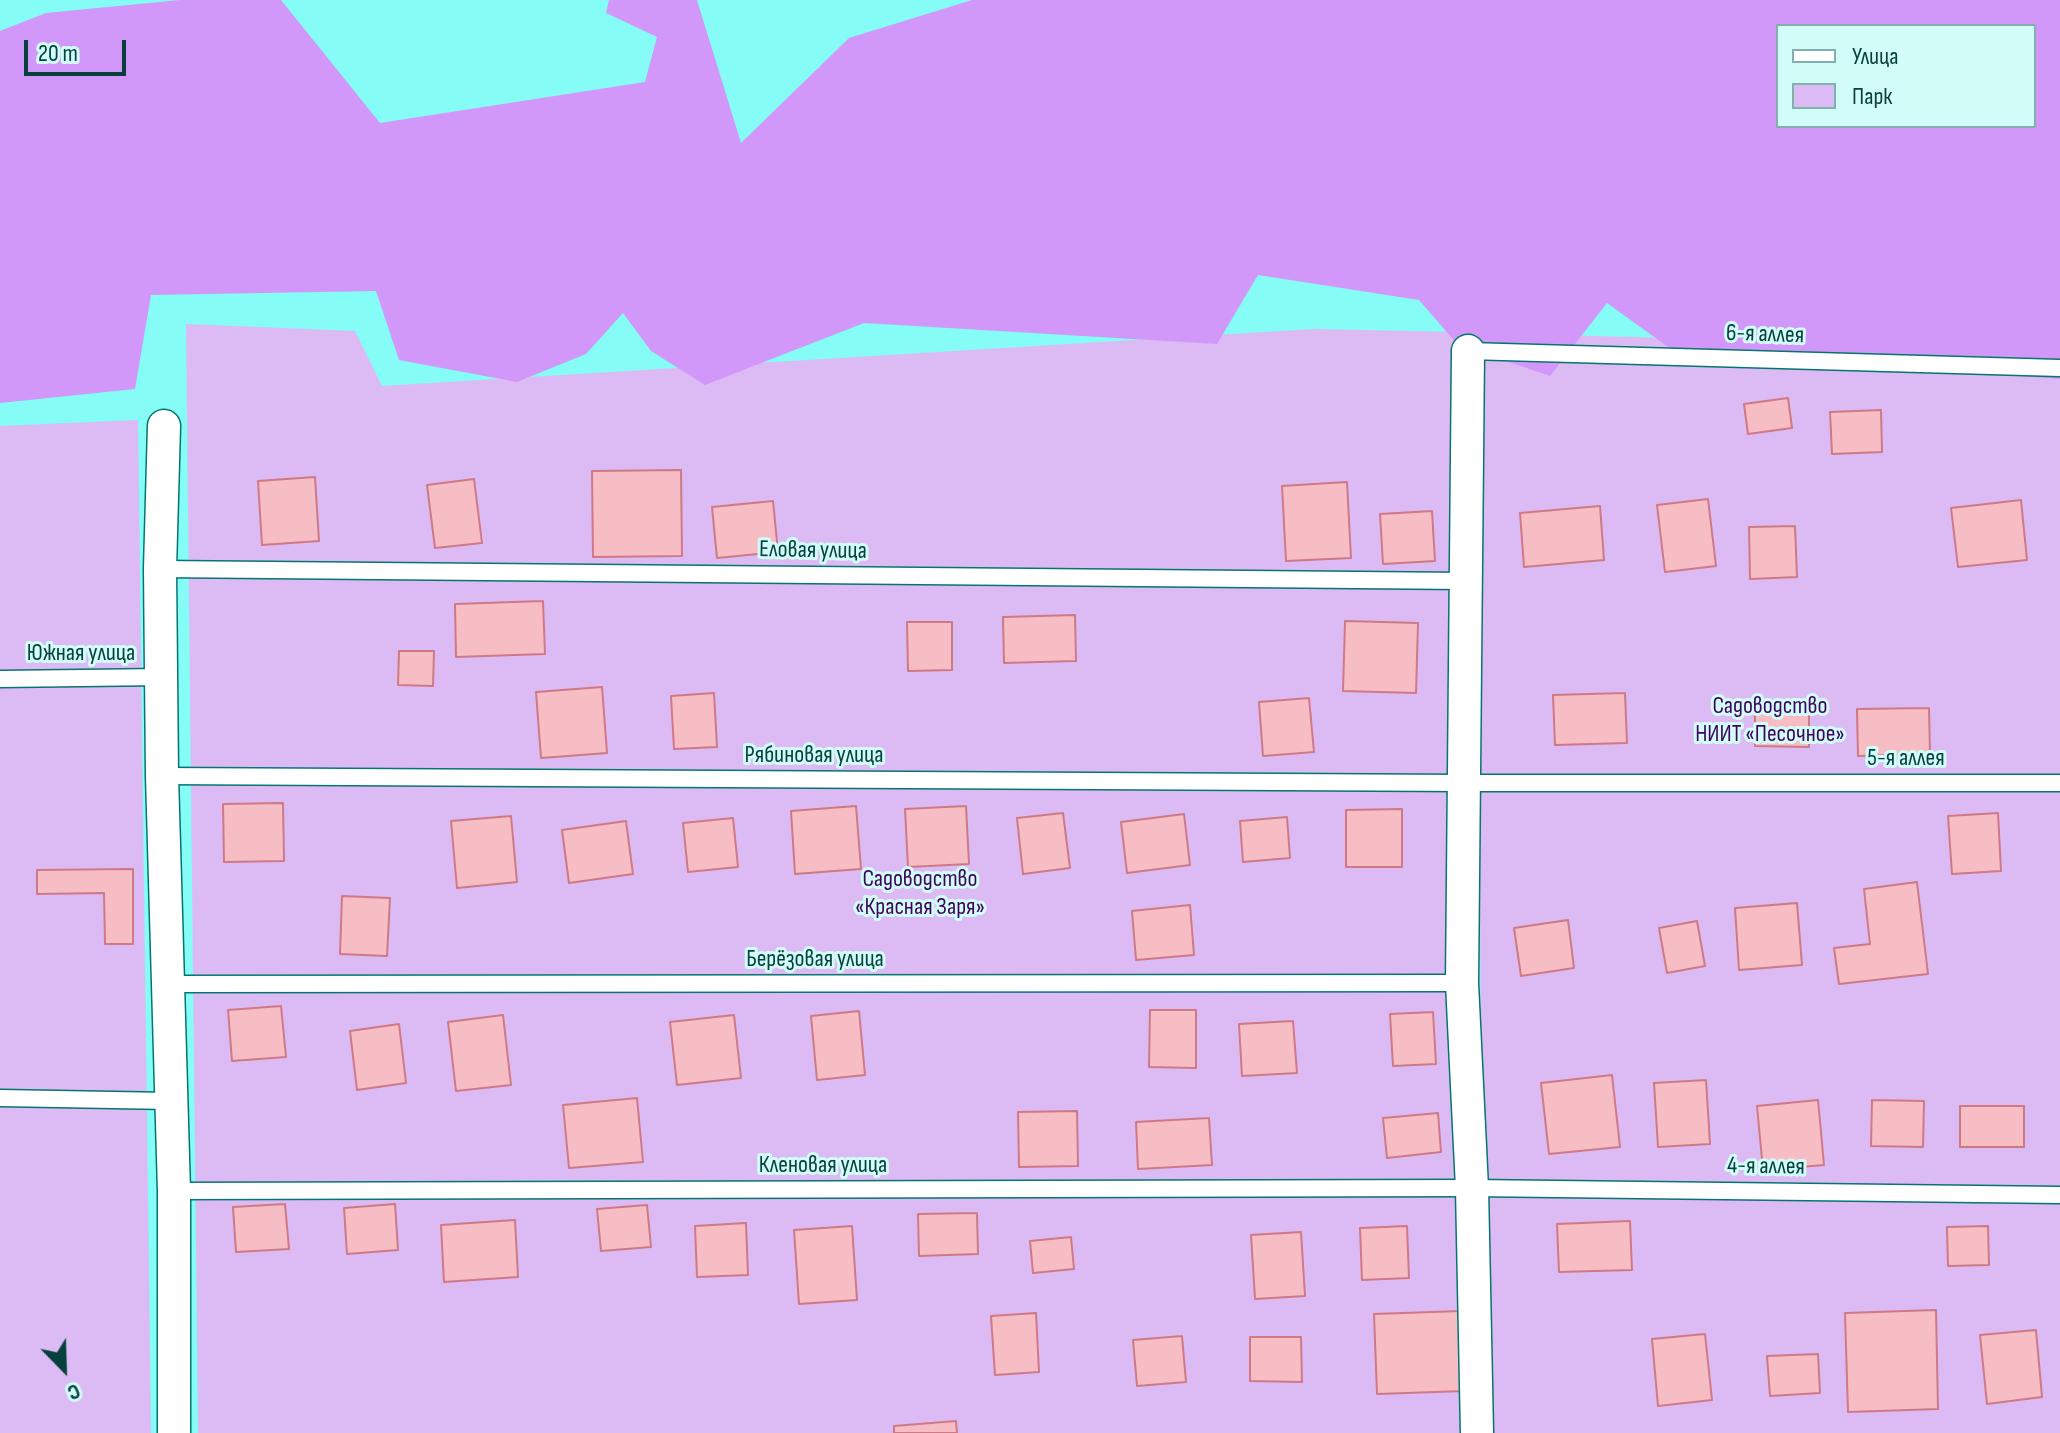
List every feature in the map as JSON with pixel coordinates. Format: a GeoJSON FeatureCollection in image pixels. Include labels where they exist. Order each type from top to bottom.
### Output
{"type":"FeatureCollection","features":[{"type":"Feature","properties":{"kind":"street"},"geometry":{"type":"LineString","coordinates":[[1468,351],[1462,983],[1472,1188],[1477,1433]]}},
{"type":"Feature","properties":{"kind":"street"},"geometry":{"type":"LineString","coordinates":[[164,426],[160,569],[162,776],[174,1191],[174,1433]]}},
{"type":"Feature","properties":{"kind":"lane","name":"6-я аллея"},"geometry":{"type":"LineString","coordinates":[[1468,351],[2060,368]]}},
{"type":"Feature","properties":{"kind":"lane","name":"Еловая улица"},"geometry":{"type":"LineString","coordinates":[[160,569],[1465,581]]}},
{"type":"Feature","properties":{"kind":"lane","name":"Южная улица"},"geometry":{"type":"LineString","coordinates":[[0,679],[163,677]]}},
{"type":"Feature","properties":{"kind":"lane","name":"Рябиновая улица"},"geometry":{"type":"LineString","coordinates":[[162,776],[1465,783]]}},
{"type":"Feature","properties":{"kind":"lane","name":"5-я аллея"},"geometry":{"type":"LineString","coordinates":[[1465,783],[2060,783]]}},
{"type":"Feature","properties":{"kind":"lane","name":"Берёзовая улица"},"geometry":{"type":"LineString","coordinates":[[167,984],[1462,983]]}},
{"type":"Feature","properties":{"kind":"lane"},"geometry":{"type":"LineString","coordinates":[[0,1098],[170,1101]]}},
{"type":"Feature","properties":{"kind":"lane","name":"Кленовая улица"},"geometry":{"type":"LineString","coordinates":[[174,1191],[1472,1188]]}},
{"type":"Feature","properties":{"kind":"lane","name":"4-я аллея"},"geometry":{"type":"LineString","coordinates":[[1472,1188],[2060,1195]]}},
{"type":"Feature","properties":{"kind":"green space","name":"Садоводство «Красная Заря»"},"geometry":{"type":"Polygon","coordinates":[[[186,324],[355,331],[382,386],[1314,329],[1459,332],[1464,1433],[198,1433],[186,324]]]}},
{"type":"Feature","properties":{"kind":"green space","name":"Садоводство НИИТ «Песочное»"},"geometry":{"type":"Polygon","coordinates":[[[1478,333],[2060,348],[2060,1433],[1482,1433],[1478,333]]]}},
{"type":"Feature","properties":{"kind":"green space"},"geometry":{"type":"Polygon","coordinates":[[[138,420],[151,1433],[0,1433],[0,426],[138,420]]]}},
{"type":"Feature","properties":{"kind":"shaded area"},"geometry":{"type":"Polygon","coordinates":[[[180,0],[281,0],[380,123],[645,82],[657,37],[606,13],[609,0],[697,0],[741,143],[849,38],[972,0],[2060,0],[2060,379],[1675,352],[1607,303],[1550,376],[1458,345],[1419,300],[1258,275],[1217,344],[864,323],[705,385],[651,351],[623,313],[586,354],[517,382],[399,360],[376,291],[151,295],[135,389],[0,403],[0,31],[46,13],[180,0]]]}},
{"type":"Feature","properties":{"kind":"building"},"geometry":{"type":"Polygon","coordinates":[[[1788,398],[1792,428],[1748,434],[1744,404],[1788,398]]]}},
{"type":"Feature","properties":{"kind":"building"},"geometry":{"type":"Polygon","coordinates":[[[1881,410],[1882,452],[1832,454],[1830,412],[1881,410]]]}},
{"type":"Feature","properties":{"kind":"building"},"geometry":{"type":"Polygon","coordinates":[[[681,470],[682,556],[593,557],[592,471],[681,470]]]}},
{"type":"Feature","properties":{"kind":"building"},"geometry":{"type":"Polygon","coordinates":[[[315,477],[319,541],[262,545],[258,481],[315,477]]]}},
{"type":"Feature","properties":{"kind":"building"},"geometry":{"type":"Polygon","coordinates":[[[474,479],[482,543],[435,548],[427,485],[474,479]]]}},
{"type":"Feature","properties":{"kind":"building"},"geometry":{"type":"Polygon","coordinates":[[[1347,482],[1351,558],[1286,561],[1282,486],[1347,482]]]}},
{"type":"Feature","properties":{"kind":"building"},"geometry":{"type":"Polygon","coordinates":[[[1708,499],[1716,566],[1665,572],[1657,505],[1708,499]]]}},
{"type":"Feature","properties":{"kind":"building"},"geometry":{"type":"Polygon","coordinates":[[[2021,500],[2027,560],[1958,567],[1951,508],[2021,500]]]}},
{"type":"Feature","properties":{"kind":"building"},"geometry":{"type":"Polygon","coordinates":[[[773,501],[778,552],[717,558],[712,507],[773,501]]]}},
{"type":"Feature","properties":{"kind":"building"},"geometry":{"type":"Polygon","coordinates":[[[1600,506],[1604,560],[1524,567],[1520,513],[1600,506]]]}},
{"type":"Feature","properties":{"kind":"building"},"geometry":{"type":"Polygon","coordinates":[[[1432,511],[1435,561],[1383,564],[1380,514],[1432,511]]]}},
{"type":"Feature","properties":{"kind":"building"},"geometry":{"type":"Polygon","coordinates":[[[1795,526],[1797,577],[1750,579],[1749,527],[1795,526]]]}},
{"type":"Feature","properties":{"kind":"building"},"geometry":{"type":"Polygon","coordinates":[[[543,601],[545,654],[456,657],[455,604],[543,601]]]}},
{"type":"Feature","properties":{"kind":"building"},"geometry":{"type":"Polygon","coordinates":[[[1075,615],[1076,661],[1004,663],[1003,617],[1075,615]]]}},
{"type":"Feature","properties":{"kind":"building"},"geometry":{"type":"Polygon","coordinates":[[[1345,621],[1418,623],[1416,693],[1343,691],[1345,621]]]}},
{"type":"Feature","properties":{"kind":"building"},"geometry":{"type":"Polygon","coordinates":[[[907,622],[952,622],[952,670],[908,671],[907,622]]]}},
{"type":"Feature","properties":{"kind":"building"},"geometry":{"type":"Polygon","coordinates":[[[399,651],[434,651],[433,686],[398,685],[399,651]]]}},
{"type":"Feature","properties":{"kind":"building"},"geometry":{"type":"Polygon","coordinates":[[[602,687],[607,753],[541,758],[536,692],[602,687]]]}},
{"type":"Feature","properties":{"kind":"building"},"geometry":{"type":"Polygon","coordinates":[[[714,693],[717,747],[674,749],[671,696],[714,693]]]}},
{"type":"Feature","properties":{"kind":"building"},"geometry":{"type":"Polygon","coordinates":[[[1625,693],[1627,743],[1555,745],[1553,695],[1625,693]]]}},
{"type":"Feature","properties":{"kind":"building"},"geometry":{"type":"Polygon","coordinates":[[[1309,698],[1314,752],[1263,756],[1259,702],[1309,698]]]}},
{"type":"Feature","properties":{"kind":"building"},"geometry":{"type":"Polygon","coordinates":[[[1755,701],[1809,701],[1809,747],[1755,746],[1755,701]]]}},
{"type":"Feature","properties":{"kind":"building"},"geometry":{"type":"Polygon","coordinates":[[[1929,708],[1930,754],[1858,756],[1857,709],[1929,708]]]}},
{"type":"Feature","properties":{"kind":"building"},"geometry":{"type":"Polygon","coordinates":[[[283,803],[284,861],[224,862],[223,804],[283,803]]]}},
{"type":"Feature","properties":{"kind":"building"},"geometry":{"type":"Polygon","coordinates":[[[856,806],[861,869],[795,874],[791,811],[856,806]]]}},
{"type":"Feature","properties":{"kind":"building"},"geometry":{"type":"Polygon","coordinates":[[[966,806],[969,864],[908,867],[905,809],[966,806]]]}},
{"type":"Feature","properties":{"kind":"building"},"geometry":{"type":"Polygon","coordinates":[[[1402,809],[1402,867],[1346,867],[1346,810],[1402,809]]]}},
{"type":"Feature","properties":{"kind":"building"},"geometry":{"type":"Polygon","coordinates":[[[1063,813],[1070,868],[1023,874],[1017,818],[1063,813]]]}},
{"type":"Feature","properties":{"kind":"building"},"geometry":{"type":"Polygon","coordinates":[[[1998,813],[2001,871],[1952,874],[1948,816],[1998,813]]]}},
{"type":"Feature","properties":{"kind":"building"},"geometry":{"type":"Polygon","coordinates":[[[1184,814],[1190,865],[1127,873],[1121,822],[1184,814]]]}},
{"type":"Feature","properties":{"kind":"building"},"geometry":{"type":"Polygon","coordinates":[[[511,816],[517,882],[457,888],[451,821],[511,816]]]}},
{"type":"Feature","properties":{"kind":"building"},"geometry":{"type":"Polygon","coordinates":[[[1287,817],[1290,858],[1243,862],[1240,821],[1287,817]]]}},
{"type":"Feature","properties":{"kind":"building"},"geometry":{"type":"Polygon","coordinates":[[[733,818],[738,867],[688,872],[683,823],[733,818]]]}},
{"type":"Feature","properties":{"kind":"building"},"geometry":{"type":"Polygon","coordinates":[[[626,821],[633,874],[569,883],[562,830],[626,821]]]}},
{"type":"Feature","properties":{"kind":"building"},"geometry":{"type":"Polygon","coordinates":[[[133,869],[133,944],[105,944],[104,893],[37,894],[37,870],[133,869]]]}},
{"type":"Feature","properties":{"kind":"building"},"geometry":{"type":"Polygon","coordinates":[[[1917,882],[1928,974],[1839,984],[1834,948],[1870,944],[1864,889],[1917,882]]]}},
{"type":"Feature","properties":{"kind":"building"},"geometry":{"type":"Polygon","coordinates":[[[342,896],[390,898],[387,956],[340,954],[342,896]]]}},
{"type":"Feature","properties":{"kind":"building"},"geometry":{"type":"Polygon","coordinates":[[[1797,903],[1802,965],[1739,970],[1735,908],[1797,903]]]}},
{"type":"Feature","properties":{"kind":"building"},"geometry":{"type":"Polygon","coordinates":[[[1190,905],[1194,955],[1136,960],[1132,911],[1190,905]]]}},
{"type":"Feature","properties":{"kind":"building"},"geometry":{"type":"Polygon","coordinates":[[[1568,920],[1574,968],[1521,976],[1514,928],[1568,920]]]}},
{"type":"Feature","properties":{"kind":"building"},"geometry":{"type":"Polygon","coordinates":[[[1697,921],[1705,966],[1667,973],[1659,928],[1697,921]]]}},
{"type":"Feature","properties":{"kind":"building"},"geometry":{"type":"Polygon","coordinates":[[[281,1006],[286,1057],[232,1061],[228,1010],[281,1006]]]}},
{"type":"Feature","properties":{"kind":"building"},"geometry":{"type":"Polygon","coordinates":[[[1150,1010],[1196,1010],[1196,1068],[1149,1067],[1150,1010]]]}},
{"type":"Feature","properties":{"kind":"building"},"geometry":{"type":"Polygon","coordinates":[[[859,1011],[865,1075],[817,1080],[811,1016],[859,1011]]]}},
{"type":"Feature","properties":{"kind":"building"},"geometry":{"type":"Polygon","coordinates":[[[1433,1012],[1436,1064],[1393,1066],[1390,1014],[1433,1012]]]}},
{"type":"Feature","properties":{"kind":"building"},"geometry":{"type":"Polygon","coordinates":[[[503,1015],[511,1085],[456,1091],[448,1022],[503,1015]]]}},
{"type":"Feature","properties":{"kind":"building"},"geometry":{"type":"Polygon","coordinates":[[[734,1015],[741,1078],[677,1085],[670,1022],[734,1015]]]}},
{"type":"Feature","properties":{"kind":"building"},"geometry":{"type":"Polygon","coordinates":[[[1293,1021],[1297,1073],[1242,1076],[1239,1024],[1293,1021]]]}},
{"type":"Feature","properties":{"kind":"building"},"geometry":{"type":"Polygon","coordinates":[[[399,1024],[406,1083],[357,1090],[350,1031],[399,1024]]]}},
{"type":"Feature","properties":{"kind":"building"},"geometry":{"type":"Polygon","coordinates":[[[1612,1075],[1620,1147],[1549,1154],[1541,1083],[1612,1075]]]}},
{"type":"Feature","properties":{"kind":"building"},"geometry":{"type":"Polygon","coordinates":[[[1706,1080],[1710,1144],[1658,1147],[1654,1083],[1706,1080]]]}},
{"type":"Feature","properties":{"kind":"building"},"geometry":{"type":"Polygon","coordinates":[[[637,1098],[643,1162],[569,1168],[563,1105],[637,1098]]]}},
{"type":"Feature","properties":{"kind":"building"},"geometry":{"type":"Polygon","coordinates":[[[1818,1100],[1824,1165],[1763,1170],[1757,1106],[1818,1100]]]}},
{"type":"Feature","properties":{"kind":"building"},"geometry":{"type":"Polygon","coordinates":[[[1872,1100],[1924,1101],[1923,1147],[1871,1146],[1872,1100]]]}},
{"type":"Feature","properties":{"kind":"building"},"geometry":{"type":"Polygon","coordinates":[[[1960,1106],[2024,1106],[2024,1147],[1960,1147],[1960,1106]]]}},
{"type":"Feature","properties":{"kind":"building"},"geometry":{"type":"Polygon","coordinates":[[[1077,1111],[1078,1166],[1019,1167],[1018,1112],[1077,1111]]]}},
{"type":"Feature","properties":{"kind":"building"},"geometry":{"type":"Polygon","coordinates":[[[1438,1113],[1441,1152],[1387,1158],[1383,1118],[1438,1113]]]}},
{"type":"Feature","properties":{"kind":"building"},"geometry":{"type":"Polygon","coordinates":[[[1209,1118],[1212,1165],[1138,1169],[1136,1122],[1209,1118]]]}},
{"type":"Feature","properties":{"kind":"building"},"geometry":{"type":"Polygon","coordinates":[[[285,1204],[289,1249],[236,1252],[233,1207],[285,1204]]]}},
{"type":"Feature","properties":{"kind":"building"},"geometry":{"type":"Polygon","coordinates":[[[395,1204],[398,1250],[347,1254],[344,1208],[395,1204]]]}},
{"type":"Feature","properties":{"kind":"building"},"geometry":{"type":"Polygon","coordinates":[[[647,1205],[651,1247],[601,1251],[597,1209],[647,1205]]]}},
{"type":"Feature","properties":{"kind":"building"},"geometry":{"type":"Polygon","coordinates":[[[977,1213],[978,1254],[919,1256],[918,1214],[977,1213]]]}},
{"type":"Feature","properties":{"kind":"building"},"geometry":{"type":"Polygon","coordinates":[[[515,1220],[518,1277],[444,1282],[441,1225],[515,1220]]]}},
{"type":"Feature","properties":{"kind":"building"},"geometry":{"type":"Polygon","coordinates":[[[1630,1221],[1632,1270],[1559,1272],[1557,1224],[1630,1221]]]}},
{"type":"Feature","properties":{"kind":"building"},"geometry":{"type":"Polygon","coordinates":[[[746,1223],[748,1275],[697,1277],[695,1226],[746,1223]]]}},
{"type":"Feature","properties":{"kind":"building"},"geometry":{"type":"Polygon","coordinates":[[[852,1226],[857,1300],[799,1304],[794,1230],[852,1226]]]}},
{"type":"Feature","properties":{"kind":"building"},"geometry":{"type":"Polygon","coordinates":[[[1407,1226],[1409,1278],[1362,1280],[1360,1228],[1407,1226]]]}},
{"type":"Feature","properties":{"kind":"building"},"geometry":{"type":"Polygon","coordinates":[[[1988,1226],[1989,1265],[1948,1266],[1947,1227],[1988,1226]]]}},
{"type":"Feature","properties":{"kind":"building"},"geometry":{"type":"Polygon","coordinates":[[[1301,1232],[1305,1296],[1255,1299],[1251,1235],[1301,1232]]]}},
{"type":"Feature","properties":{"kind":"building"},"geometry":{"type":"Polygon","coordinates":[[[1071,1237],[1074,1269],[1033,1273],[1030,1241],[1071,1237]]]}},
{"type":"Feature","properties":{"kind":"building"},"geometry":{"type":"Polygon","coordinates":[[[1936,1310],[1938,1409],[1848,1412],[1845,1313],[1936,1310]]]}},
{"type":"Feature","properties":{"kind":"building"},"geometry":{"type":"Polygon","coordinates":[[[1461,1311],[1464,1391],[1377,1394],[1374,1314],[1461,1311]]]}},
{"type":"Feature","properties":{"kind":"building"},"geometry":{"type":"Polygon","coordinates":[[[1036,1313],[1039,1372],[995,1375],[991,1316],[1036,1313]]]}},
{"type":"Feature","properties":{"kind":"building"},"geometry":{"type":"Polygon","coordinates":[[[2036,1330],[2042,1397],[1987,1404],[1980,1335],[2036,1330]]]}},
{"type":"Feature","properties":{"kind":"building"},"geometry":{"type":"Polygon","coordinates":[[[1705,1334],[1712,1400],[1658,1406],[1652,1339],[1705,1334]]]}},
{"type":"Feature","properties":{"kind":"building"},"geometry":{"type":"Polygon","coordinates":[[[1182,1336],[1186,1382],[1137,1386],[1133,1340],[1182,1336]]]}},
{"type":"Feature","properties":{"kind":"building"},"geometry":{"type":"Polygon","coordinates":[[[1250,1337],[1301,1337],[1302,1382],[1250,1381],[1250,1337]]]}},
{"type":"Feature","properties":{"kind":"building"},"geometry":{"type":"Polygon","coordinates":[[[1818,1354],[1820,1393],[1770,1396],[1767,1356],[1818,1354]]]}},
{"type":"Feature","properties":{"kind":"building"},"geometry":{"type":"Polygon","coordinates":[[[956,1421],[957,1433],[894,1433],[894,1426],[956,1421]]]}}]}
